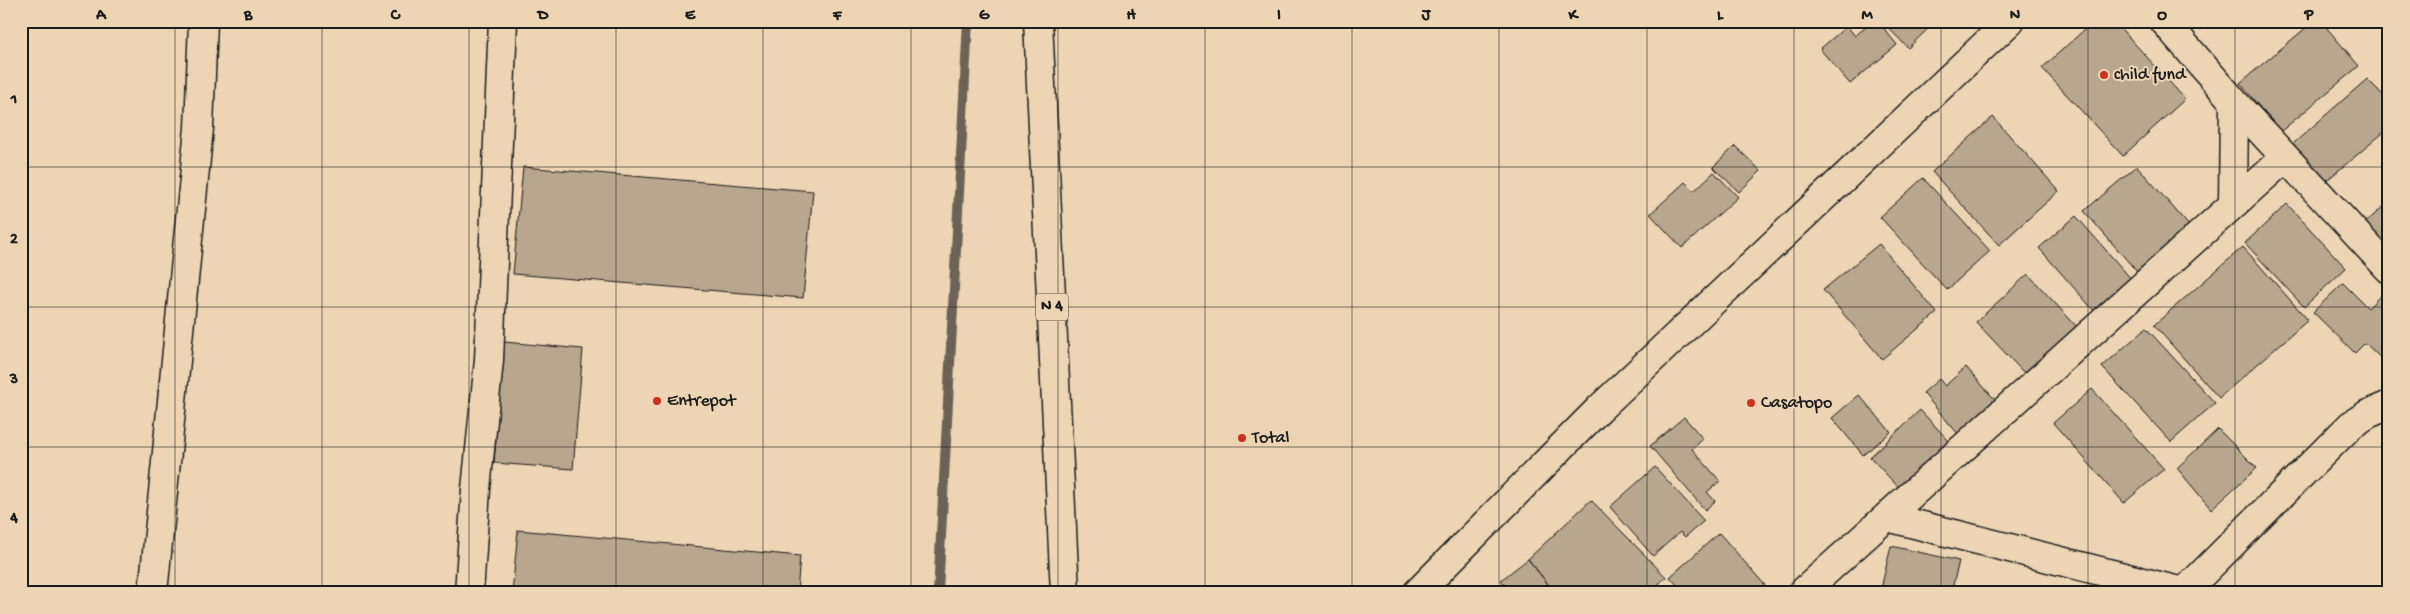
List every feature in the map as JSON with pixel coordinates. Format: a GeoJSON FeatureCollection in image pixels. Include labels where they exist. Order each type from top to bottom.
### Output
{"type":"FeatureCollection","features":[{"type":"Feature","properties":{"kind":"main road"},"geometry":{"type":"LineString","coordinates":[[153,593],[200,128],[203,21]]}},
{"type":"Feature","properties":{"kind":"main road"},"geometry":{"type":"LineString","coordinates":[[469,593],[476,489],[489,360],[503,21]]}},
{"type":"Feature","properties":{"kind":"main road","name":"N 4"},"geometry":{"type":"LineString","coordinates":[[1038,21],[1065,593]]}},
{"type":"Feature","properties":{"kind":"main road"},"geometry":{"type":"LineString","coordinates":[[1417,593],[1606,403],[2010,21]]}},
{"type":"Feature","properties":{"kind":"main road"},"geometry":{"type":"LineString","coordinates":[[2164,21],[2234,102],[2389,269]]}},
{"type":"Feature","properties":{"kind":"main road"},"geometry":{"type":"LineString","coordinates":[[2233,204],[2234,102]]}},
{"type":"Feature","properties":{"kind":"main road"},"geometry":{"type":"LineString","coordinates":[[1802,593],[2285,158]]}},
{"type":"Feature","properties":{"kind":"main road"},"geometry":{"type":"LineString","coordinates":[[1887,517],[2185,592],[2351,425],[2368,414],[2389,405]]}},
{"type":"Feature","properties":{"kind":"building"},"geometry":{"type":"Polygon","coordinates":[[[1873,21],[1878,21],[1897,45],[1850,84],[1820,49],[1847,26],[1855,36],[1873,21]]]}},
{"type":"Feature","properties":{"kind":"building"},"geometry":{"type":"Polygon","coordinates":[[[1882,21],[1936,21],[1908,48],[1882,21]]]}},
{"type":"Feature","properties":{"kind":"building"},"geometry":{"type":"Polygon","coordinates":[[[2094,21],[2114,21],[2185,99],[2123,156],[2042,68],[2094,21]]]}},
{"type":"Feature","properties":{"kind":"building"},"geometry":{"type":"Polygon","coordinates":[[[2191,21],[2210,21],[2200,30],[2191,21]]]}},
{"type":"Feature","properties":{"kind":"building"},"geometry":{"type":"Polygon","coordinates":[[[2314,21],[2321,21],[2359,66],[2280,132],[2240,83],[2314,21]]]}},
{"type":"Feature","properties":{"kind":"building"},"geometry":{"type":"Polygon","coordinates":[[[2367,79],[2389,101],[2389,128],[2320,186],[2286,150],[2367,79]]]}},
{"type":"Feature","properties":{"kind":"building"},"geometry":{"type":"Polygon","coordinates":[[[1993,117],[2059,191],[1999,245],[1932,172],[1993,117]]]}},
{"type":"Feature","properties":{"kind":"building"},"geometry":{"type":"Polygon","coordinates":[[[1735,146],[1761,171],[1739,192],[1713,167],[1735,146]]]}},
{"type":"Feature","properties":{"kind":"building"},"geometry":{"type":"Polygon","coordinates":[[[2137,166],[2191,228],[2139,274],[2084,211],[2137,166]]]}},
{"type":"Feature","properties":{"kind":"building"},"geometry":{"type":"Polygon","coordinates":[[[523,167],[813,191],[803,298],[513,274],[523,167]]]}},
{"type":"Feature","properties":{"kind":"building"},"geometry":{"type":"Polygon","coordinates":[[[1714,172],[1738,197],[1682,248],[1650,214],[1685,182],[1694,191],[1714,172]]]}},
{"type":"Feature","properties":{"kind":"building"},"geometry":{"type":"Polygon","coordinates":[[[1923,178],[1990,251],[1947,290],[1880,217],[1923,178]]]}},
{"type":"Feature","properties":{"kind":"building"},"geometry":{"type":"Polygon","coordinates":[[[2389,201],[2389,260],[2359,229],[2389,201]]]}},
{"type":"Feature","properties":{"kind":"building"},"geometry":{"type":"Polygon","coordinates":[[[2287,204],[2346,268],[2304,307],[2245,243],[2287,204]]]}},
{"type":"Feature","properties":{"kind":"building"},"geometry":{"type":"Polygon","coordinates":[[[2076,216],[2133,281],[2096,313],[2039,248],[2076,216]]]}},
{"type":"Feature","properties":{"kind":"building"},"geometry":{"type":"Polygon","coordinates":[[[1879,244],[1937,313],[1882,359],[1823,290],[1879,244]]]}},
{"type":"Feature","properties":{"kind":"building"},"geometry":{"type":"Polygon","coordinates":[[[2243,247],[2308,320],[2219,398],[2154,325],[2243,247]]]}},
{"type":"Feature","properties":{"kind":"building"},"geometry":{"type":"Polygon","coordinates":[[[2028,274],[2078,328],[2026,375],[1976,322],[2028,274]]]}},
{"type":"Feature","properties":{"kind":"building"},"geometry":{"type":"Polygon","coordinates":[[[2343,283],[2368,308],[2383,293],[2389,299],[2389,359],[2385,362],[2365,343],[2355,353],[2313,312],[2343,283]]]}},
{"type":"Feature","properties":{"kind":"building"},"geometry":{"type":"Polygon","coordinates":[[[2146,328],[2215,403],[2171,442],[2102,367],[2146,328]]]}},
{"type":"Feature","properties":{"kind":"building"},"geometry":{"type":"Polygon","coordinates":[[[504,342],[583,349],[573,469],[494,463],[504,342]]]}},
{"type":"Feature","properties":{"kind":"building"},"geometry":{"type":"Polygon","coordinates":[[[1966,367],[1997,402],[1959,435],[1923,393],[1939,379],[1945,386],[1966,367]]]}},
{"type":"Feature","properties":{"kind":"building"},"geometry":{"type":"Polygon","coordinates":[[[2092,389],[2164,469],[2124,503],[2053,423],[2092,389]]]}},
{"type":"Feature","properties":{"kind":"building"},"geometry":{"type":"Polygon","coordinates":[[[1859,395],[1891,432],[1863,455],[1832,418],[1859,395]]]}},
{"type":"Feature","properties":{"kind":"building"},"geometry":{"type":"Polygon","coordinates":[[[1920,410],[1951,443],[1901,490],[1870,457],[1920,410]]]}},
{"type":"Feature","properties":{"kind":"building"},"geometry":{"type":"Polygon","coordinates":[[[1684,417],[1703,439],[1692,449],[1720,481],[1707,492],[1715,501],[1705,510],[1650,446],[1684,417]]]}},
{"type":"Feature","properties":{"kind":"building"},"geometry":{"type":"Polygon","coordinates":[[[2218,429],[2257,468],[2211,509],[2177,468],[2218,429]]]}},
{"type":"Feature","properties":{"kind":"building"},"geometry":{"type":"Polygon","coordinates":[[[1655,467],[1704,521],[1685,537],[1680,532],[1653,556],[1610,507],[1655,467]]]}},
{"type":"Feature","properties":{"kind":"building"},"geometry":{"type":"Polygon","coordinates":[[[1591,500],[1666,577],[1649,593],[1595,593],[1589,587],[1583,593],[1555,593],[1528,559],[1591,500]]]}},
{"type":"Feature","properties":{"kind":"building"},"geometry":{"type":"Polygon","coordinates":[[[518,530],[800,556],[797,593],[512,593],[518,530]]]}},
{"type":"Feature","properties":{"kind":"building"},"geometry":{"type":"Polygon","coordinates":[[[1719,533],[1772,593],[1684,593],[1670,577],[1719,533]]]}},
{"type":"Feature","properties":{"kind":"building"},"geometry":{"type":"Polygon","coordinates":[[[1891,546],[1959,561],[1951,593],[1880,593],[1891,546]]]}},
{"type":"Feature","properties":{"kind":"building"},"geometry":{"type":"Polygon","coordinates":[[[1528,559],[1555,593],[1511,593],[1501,580],[1528,559]]]}},
{"type":"Feature","properties":{"kind":"waterway"},"geometry":{"type":"LineString","coordinates":[[938,593],[968,21]]}},
{"type":"Feature","properties":{"kind":"place","name":"child fund"},"geometry":{"type":"Point","coordinates":[2104,75]}},
{"type":"Feature","properties":{"kind":"place","name":"Entrepot"},"geometry":{"type":"Point","coordinates":[657,401]}},
{"type":"Feature","properties":{"kind":"place","name":"Casatopo"},"geometry":{"type":"Point","coordinates":[1751,403]}},
{"type":"Feature","properties":{"kind":"place","name":"Total"},"geometry":{"type":"Point","coordinates":[1242,438]}}]}
